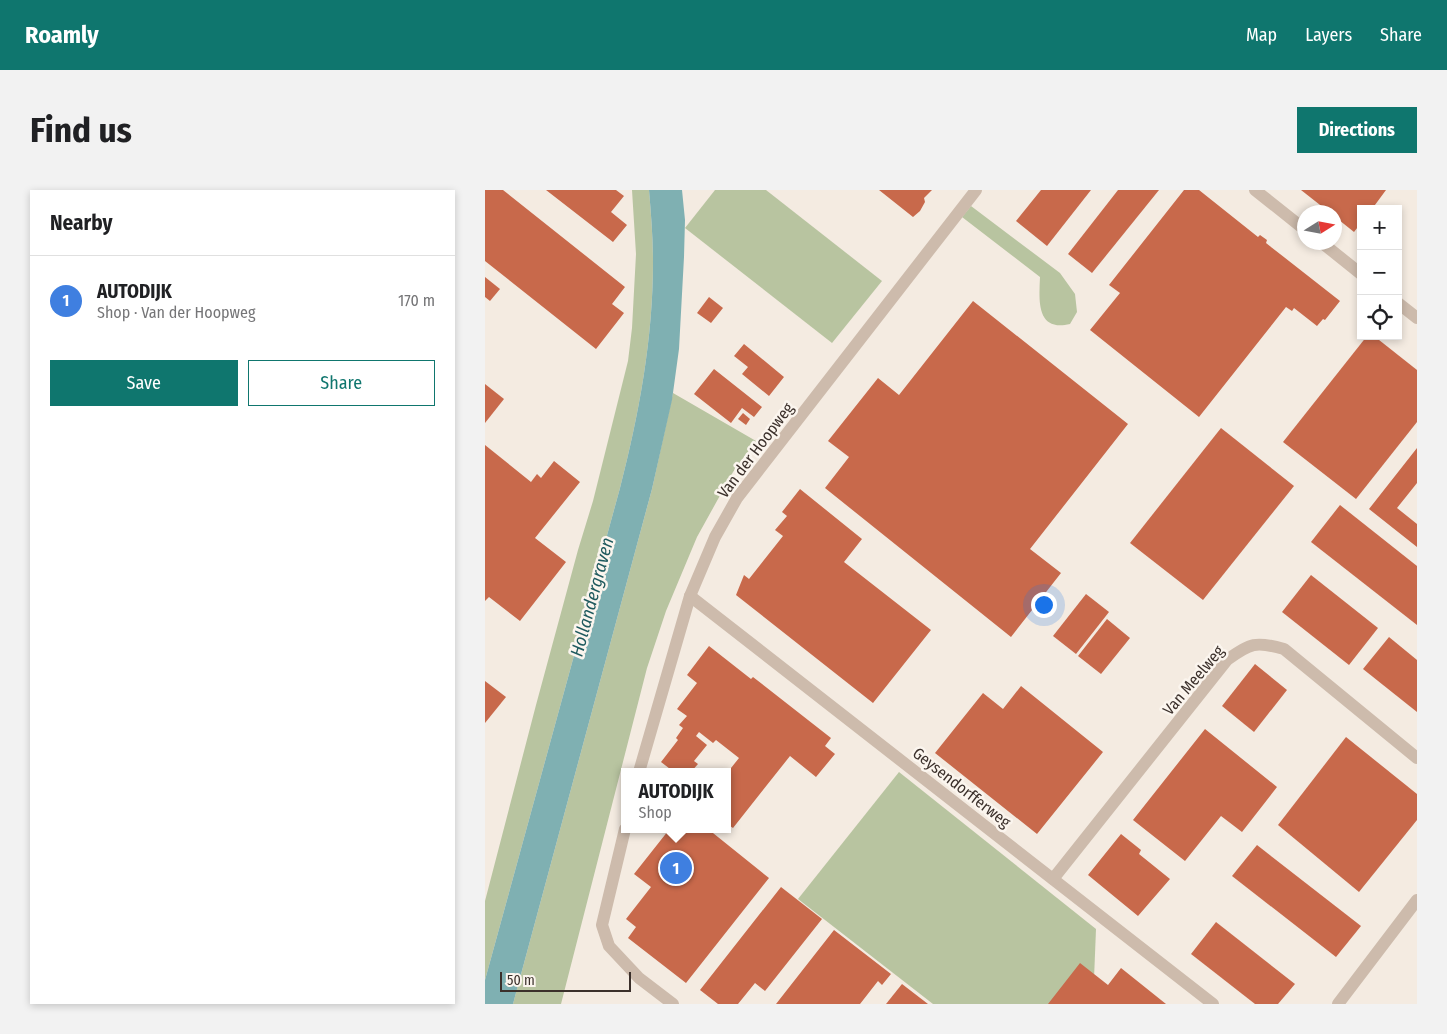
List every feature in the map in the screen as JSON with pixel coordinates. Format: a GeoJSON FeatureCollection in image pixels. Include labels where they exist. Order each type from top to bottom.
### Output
{"type":"FeatureCollection","features":[{"type":"Feature","properties":{"kind":"street","name":"Van der Hoopweg"},"geometry":{"type":"LineString","coordinates":[[640,768],[690,596],[715,536],[737,498],[975,190]]}},
{"type":"Feature","properties":{"kind":"street"},"geometry":{"type":"LineString","coordinates":[[1255,190],[1297,223]]}},
{"type":"Feature","properties":{"kind":"street"},"geometry":{"type":"LineString","coordinates":[[1331,250],[1357,271]]}},
{"type":"Feature","properties":{"kind":"street"},"geometry":{"type":"LineString","coordinates":[[1402,306],[1417,318]]}},
{"type":"Feature","properties":{"kind":"street","name":"Geysendorfferweg"},"geometry":{"type":"LineString","coordinates":[[690,596],[1213,1004]]}},
{"type":"Feature","properties":{"kind":"street","name":"Van Meelweg"},"geometry":{"type":"LineString","coordinates":[[1053,879],[1227,660],[1246,646],[1259,644],[1284,649],[1417,758]]}},
{"type":"Feature","properties":{"kind":"street"},"geometry":{"type":"LineString","coordinates":[[624,833],[602,925],[609,946],[639,978],[673,1004]]}},
{"type":"Feature","properties":{"kind":"street"},"geometry":{"type":"LineString","coordinates":[[1337,1004],[1417,900]]}},
{"type":"Feature","properties":{"kind":"green space"},"geometry":{"type":"Polygon","coordinates":[[[632,190],[649,190],[653,244],[651,319],[639,404],[620,488],[485,980],[485,901],[536,705],[593,501],[628,361],[632,328],[636,254],[632,190]]]}},
{"type":"Feature","properties":{"kind":"green space"},"geometry":{"type":"Polygon","coordinates":[[[715,190],[766,190],[882,281],[832,343],[685,228],[715,190]]]}},
{"type":"Feature","properties":{"kind":"green space"},"geometry":{"type":"Polygon","coordinates":[[[971,206],[1060,273],[1075,294],[1077,312],[1070,324],[1059,325],[1045,319],[1040,304],[1040,277],[962,217],[971,206]]]}},
{"type":"Feature","properties":{"kind":"green space"},"geometry":{"type":"Polygon","coordinates":[[[673,393],[756,441],[733,472],[697,537],[666,611],[647,668],[561,1004],[513,1004],[652,489],[673,393]]]}},
{"type":"Feature","properties":{"kind":"green space"},"geometry":{"type":"Polygon","coordinates":[[[899,772],[1096,929],[1093,1004],[933,1004],[798,899],[899,772]]]}},
{"type":"Feature","properties":{"kind":"water","name":"Hollandergraven"},"geometry":{"type":"Polygon","coordinates":[[[649,190],[682,190],[685,220],[684,257],[679,349],[672,400],[652,489],[513,1004],[485,1004],[485,980],[620,488],[639,404],[651,319],[653,253],[649,190]]]}},
{"type":"Feature","properties":{"kind":"building"},"geometry":{"type":"Polygon","coordinates":[[[485,190],[503,190],[625,287],[612,304],[624,313],[596,349],[485,261],[485,190]]]}},
{"type":"Feature","properties":{"kind":"building"},"geometry":{"type":"Polygon","coordinates":[[[546,190],[616,190],[624,196],[611,212],[627,225],[613,242],[546,190]]]}},
{"type":"Feature","properties":{"kind":"building"},"geometry":{"type":"Polygon","coordinates":[[[879,190],[932,190],[924,198],[925,202],[920,211],[913,217],[879,190]]]}},
{"type":"Feature","properties":{"kind":"building"},"geometry":{"type":"Polygon","coordinates":[[[1041,190],[1091,190],[1047,246],[1016,221],[1041,190]]]}},
{"type":"Feature","properties":{"kind":"building"},"geometry":{"type":"Polygon","coordinates":[[[1118,190],[1159,190],[1092,273],[1068,254],[1118,190]]]}},
{"type":"Feature","properties":{"kind":"building"},"geometry":{"type":"Polygon","coordinates":[[[1184,190],[1199,190],[1258,237],[1260,235],[1267,240],[1266,243],[1340,301],[1325,320],[1323,319],[1317,326],[1294,308],[1292,311],[1286,307],[1199,417],[1090,330],[1120,293],[1109,285],[1184,190]]]}},
{"type":"Feature","properties":{"kind":"building"},"geometry":{"type":"Polygon","coordinates":[[[1301,190],[1386,190],[1375,205],[1357,205],[1357,228],[1354,232],[1342,222],[1342,205],[1320,205],[1301,190]]]}},
{"type":"Feature","properties":{"kind":"building"},"geometry":{"type":"Polygon","coordinates":[[[485,277],[500,289],[490,301],[485,297],[485,277]]]}},
{"type":"Feature","properties":{"kind":"building"},"geometry":{"type":"Polygon","coordinates":[[[709,297],[723,308],[711,323],[697,313],[709,297]]]}},
{"type":"Feature","properties":{"kind":"building"},"geometry":{"type":"Polygon","coordinates":[[[973,301],[1128,424],[1030,549],[1061,573],[1011,637],[825,488],[849,457],[828,441],[878,378],[899,395],[973,301]]]}},
{"type":"Feature","properties":{"kind":"building"},"geometry":{"type":"Polygon","coordinates":[[[1364,340],[1379,340],[1417,370],[1417,422],[1356,499],[1283,442],[1364,340]]]}},
{"type":"Feature","properties":{"kind":"building"},"geometry":{"type":"Polygon","coordinates":[[[744,344],[784,377],[769,396],[742,374],[748,367],[734,356],[744,344]]]}},
{"type":"Feature","properties":{"kind":"building"},"geometry":{"type":"Polygon","coordinates":[[[714,369],[762,407],[754,417],[742,408],[731,423],[694,394],[714,369]]]}},
{"type":"Feature","properties":{"kind":"building"},"geometry":{"type":"Polygon","coordinates":[[[485,384],[504,399],[485,423],[485,384]]]}},
{"type":"Feature","properties":{"kind":"building"},"geometry":{"type":"Polygon","coordinates":[[[743,413],[750,419],[746,425],[738,419],[743,413]]]}},
{"type":"Feature","properties":{"kind":"building"},"geometry":{"type":"Polygon","coordinates":[[[1221,428],[1294,486],[1203,600],[1130,543],[1221,428]]]}},
{"type":"Feature","properties":{"kind":"building"},"geometry":{"type":"Polygon","coordinates":[[[485,445],[531,482],[537,474],[541,478],[554,461],[580,482],[535,538],[566,562],[520,621],[489,597],[485,601],[485,445]]]}},
{"type":"Feature","properties":{"kind":"building"},"geometry":{"type":"Polygon","coordinates":[[[1417,448],[1417,483],[1397,508],[1417,524],[1417,547],[1369,509],[1417,448]]]}},
{"type":"Feature","properties":{"kind":"building"},"geometry":{"type":"Polygon","coordinates":[[[800,489],[862,539],[844,562],[931,630],[873,703],[736,595],[744,575],[749,579],[783,536],[775,530],[787,516],[782,512],[800,489]]]}},
{"type":"Feature","properties":{"kind":"building"},"geometry":{"type":"Polygon","coordinates":[[[1340,505],[1417,566],[1417,625],[1311,542],[1340,505]]]}},
{"type":"Feature","properties":{"kind":"building"},"geometry":{"type":"Polygon","coordinates":[[[1311,575],[1378,628],[1349,665],[1282,612],[1311,575]]]}},
{"type":"Feature","properties":{"kind":"building"},"geometry":{"type":"Polygon","coordinates":[[[1086,594],[1109,612],[1076,654],[1053,636],[1086,594]]]}},
{"type":"Feature","properties":{"kind":"building"},"geometry":{"type":"Polygon","coordinates":[[[1107,619],[1130,638],[1101,674],[1078,656],[1107,619]]]}},
{"type":"Feature","properties":{"kind":"building"},"geometry":{"type":"Polygon","coordinates":[[[1389,637],[1417,660],[1417,712],[1363,669],[1389,637]]]}},
{"type":"Feature","properties":{"kind":"building"},"geometry":{"type":"Polygon","coordinates":[[[709,646],[751,679],[753,677],[831,738],[825,746],[835,754],[816,777],[790,756],[733,828],[731,827],[731,768],[739,758],[716,740],[713,743],[699,732],[696,736],[707,745],[694,761],[698,764],[694,768],[669,768],[661,762],[678,740],[676,738],[683,728],[679,725],[687,716],[677,709],[697,683],[687,675],[709,646]]]}},
{"type":"Feature","properties":{"kind":"building"},"geometry":{"type":"Polygon","coordinates":[[[1255,664],[1287,690],[1254,732],[1222,706],[1255,664]]]}},
{"type":"Feature","properties":{"kind":"building"},"geometry":{"type":"Polygon","coordinates":[[[485,681],[506,697],[485,723],[485,681]]]}},
{"type":"Feature","properties":{"kind":"building"},"geometry":{"type":"Polygon","coordinates":[[[1021,686],[1103,752],[1037,834],[935,753],[983,693],[1003,709],[1021,686]]]}},
{"type":"Feature","properties":{"kind":"building"},"geometry":{"type":"Polygon","coordinates":[[[1205,729],[1277,787],[1242,832],[1221,816],[1185,861],[1133,820],[1205,729]]]}},
{"type":"Feature","properties":{"kind":"building"},"geometry":{"type":"Polygon","coordinates":[[[1346,737],[1417,794],[1417,820],[1359,892],[1278,825],[1346,737]]]}},
{"type":"Feature","properties":{"kind":"building"},"geometry":{"type":"Polygon","coordinates":[[[666,833],[713,833],[769,878],[686,983],[628,938],[636,927],[626,919],[651,887],[634,874],[666,833]]]}},
{"type":"Feature","properties":{"kind":"building"},"geometry":{"type":"Polygon","coordinates":[[[1121,834],[1141,850],[1139,854],[1170,879],[1138,916],[1088,875],[1121,834]]]}},
{"type":"Feature","properties":{"kind":"building"},"geometry":{"type":"Polygon","coordinates":[[[1257,845],[1361,926],[1336,957],[1232,876],[1257,845]]]}},
{"type":"Feature","properties":{"kind":"building"},"geometry":{"type":"Polygon","coordinates":[[[781,887],[822,919],[765,991],[755,983],[738,1004],[718,1004],[700,990],[781,887]]]}},
{"type":"Feature","properties":{"kind":"building"},"geometry":{"type":"Polygon","coordinates":[[[1216,922],[1295,984],[1278,1004],[1255,1004],[1191,954],[1216,922]]]}},
{"type":"Feature","properties":{"kind":"building"},"geometry":{"type":"Polygon","coordinates":[[[834,930],[891,974],[882,985],[878,981],[860,1004],[776,1004],[834,930]]]}},
{"type":"Feature","properties":{"kind":"building"},"geometry":{"type":"Polygon","coordinates":[[[1080,963],[1108,985],[1121,968],[1166,1004],[1048,1004],[1080,963]]]}},
{"type":"Feature","properties":{"kind":"building"},"geometry":{"type":"Polygon","coordinates":[[[902,984],[928,1004],[886,1004],[902,984]]]}},
{"type":"Feature","properties":{"kind":"place","name":"AUTODIJK"},"geometry":{"type":"Point","coordinates":[676,868]}}]}
